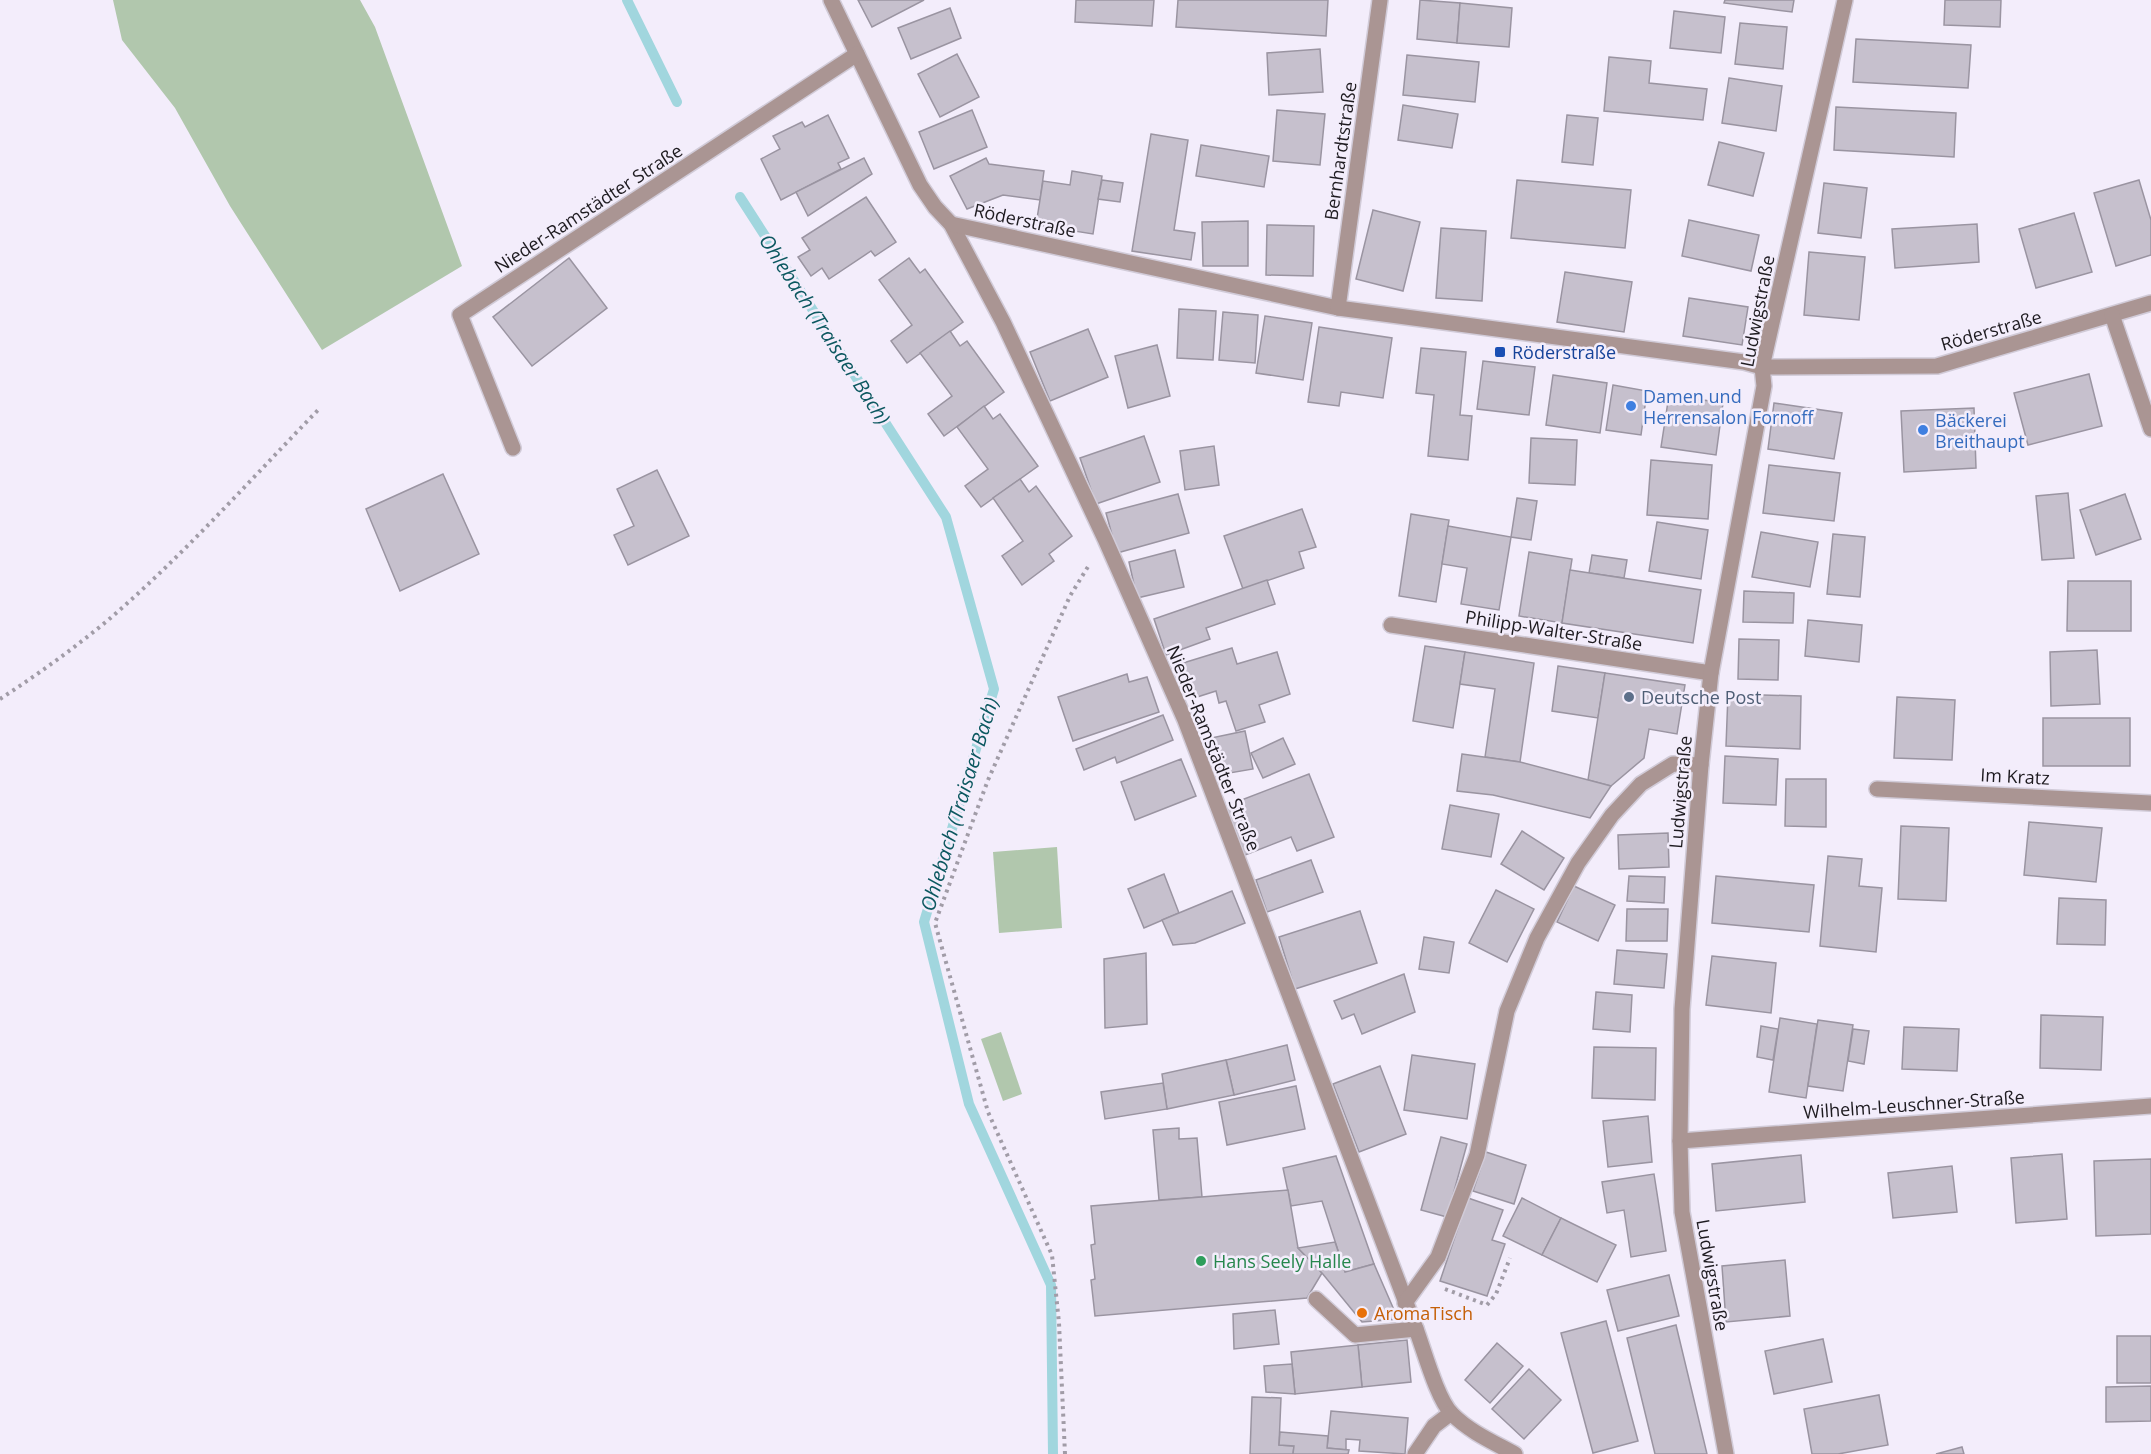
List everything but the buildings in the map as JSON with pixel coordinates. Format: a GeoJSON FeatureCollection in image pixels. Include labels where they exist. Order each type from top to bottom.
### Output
{"type":"FeatureCollection","features":[{"type":"Feature","properties":{"kind":"street","name":"Nieder-Ramstädter Straße"},"geometry":{"type":"LineString","coordinates":[[831,0],[920,185],[935,207],[951,224],[1003,322],[1105,539],[1185,720],[1433,1378],[1451,1413],[1476,1433],[1515,1454]]}},
{"type":"Feature","properties":{"kind":"street","name":"Bernhardtstraße"},"geometry":{"type":"LineString","coordinates":[[1338,308],[1380,0]]}},
{"type":"Feature","properties":{"kind":"street","name":"Ludwigstraße"},"geometry":{"type":"LineString","coordinates":[[1726,1454],[1682,1212],[1680,1141],[1682,1009],[1701,765],[1712,673],[1764,386],[1762,367],[1845,0]]}},
{"type":"Feature","properties":{"kind":"street","name":"Nieder-Ramstädter Straße"},"geometry":{"type":"LineString","coordinates":[[513,448],[460,315],[857,54]]}},
{"type":"Feature","properties":{"kind":"street","name":"Röderstraße"},"geometry":{"type":"LineString","coordinates":[[951,224],[1338,308],[1733,361],[1762,367],[1937,366],[2151,303]]}},
{"type":"Feature","properties":{"kind":"street"},"geometry":{"type":"LineString","coordinates":[[2112,315],[2151,429]]}},
{"type":"Feature","properties":{"kind":"street","name":"Philipp-Walter-Straße"},"geometry":{"type":"LineString","coordinates":[[1391,625],[1712,673]]}},
{"type":"Feature","properties":{"kind":"street"},"geometry":{"type":"LineString","coordinates":[[1405,1303],[1438,1257],[1477,1155],[1507,1011],[1542,928],[1578,863],[1612,815],[1641,784],[1673,764],[1701,765]]}},
{"type":"Feature","properties":{"kind":"street","name":"Im Kratz"},"geometry":{"type":"LineString","coordinates":[[1877,789],[2151,803]]}},
{"type":"Feature","properties":{"kind":"street","name":"Wilhelm-Leuschner-Straße"},"geometry":{"type":"LineString","coordinates":[[1680,1141],[2151,1107]]}},
{"type":"Feature","properties":{"kind":"street"},"geometry":{"type":"LineString","coordinates":[[1316,1299],[1355,1335],[1416,1329]]}},
{"type":"Feature","properties":{"kind":"street"},"geometry":{"type":"LineString","coordinates":[[1414,1454],[1434,1426],[1451,1413]]}},
{"type":"Feature","properties":{"kind":"path"},"geometry":{"type":"LineString","coordinates":[[0,699],[56,661],[106,621],[158,574],[320,408]]}},
{"type":"Feature","properties":{"kind":"path"},"geometry":{"type":"LineString","coordinates":[[1065,1454],[1059,1323],[1052,1255],[988,1112],[935,923],[988,780],[1070,596],[1105,539]]}},
{"type":"Feature","properties":{"kind":"path"},"geometry":{"type":"LineString","coordinates":[[1422,1280],[1487,1305],[1496,1294],[1510,1258]]}},
{"type":"Feature","properties":{"kind":"green space"},"geometry":{"type":"Polygon","coordinates":[[[113,0],[360,0],[375,27],[462,266],[322,350],[230,206],[175,108],[122,40],[113,0]]]}},
{"type":"Feature","properties":{"kind":"green space"},"geometry":{"type":"Polygon","coordinates":[[[1057,847],[1062,928],[999,933],[993,852],[1057,847]]]}},
{"type":"Feature","properties":{"kind":"green space"},"geometry":{"type":"Polygon","coordinates":[[[1001,1032],[1022,1094],[1003,1101],[981,1039],[1001,1032]]]}},
{"type":"Feature","properties":{"kind":"waterway","name":"Ohlebach (Traisaer Bach)"},"geometry":{"type":"LineString","coordinates":[[627,0],[677,102]]}},
{"type":"Feature","properties":{"kind":"waterway","name":"Ohlebach (Traisaer Bach)"},"geometry":{"type":"LineString","coordinates":[[740,197],[946,517],[994,689],[924,922],[969,1104],[1051,1285],[1053,1454]]}},
{"type":"Feature","properties":{"kind":"place","name":"Röderstraße"},"geometry":{"type":"Point","coordinates":[1500,352]}},
{"type":"Feature","properties":{"kind":"place","name":"Damen und Herrensalon Fornoff"},"geometry":{"type":"Point","coordinates":[1631,406]}},
{"type":"Feature","properties":{"kind":"place","name":"Bäckerei Breithaupt"},"geometry":{"type":"Point","coordinates":[1923,430]}},
{"type":"Feature","properties":{"kind":"place","name":"Deutsche Post"},"geometry":{"type":"Point","coordinates":[1629,697]}},
{"type":"Feature","properties":{"kind":"place","name":"Hans Seely Halle"},"geometry":{"type":"Point","coordinates":[1201,1261]}},
{"type":"Feature","properties":{"kind":"place","name":"AromaTisch"},"geometry":{"type":"Point","coordinates":[1362,1313]}}]}
